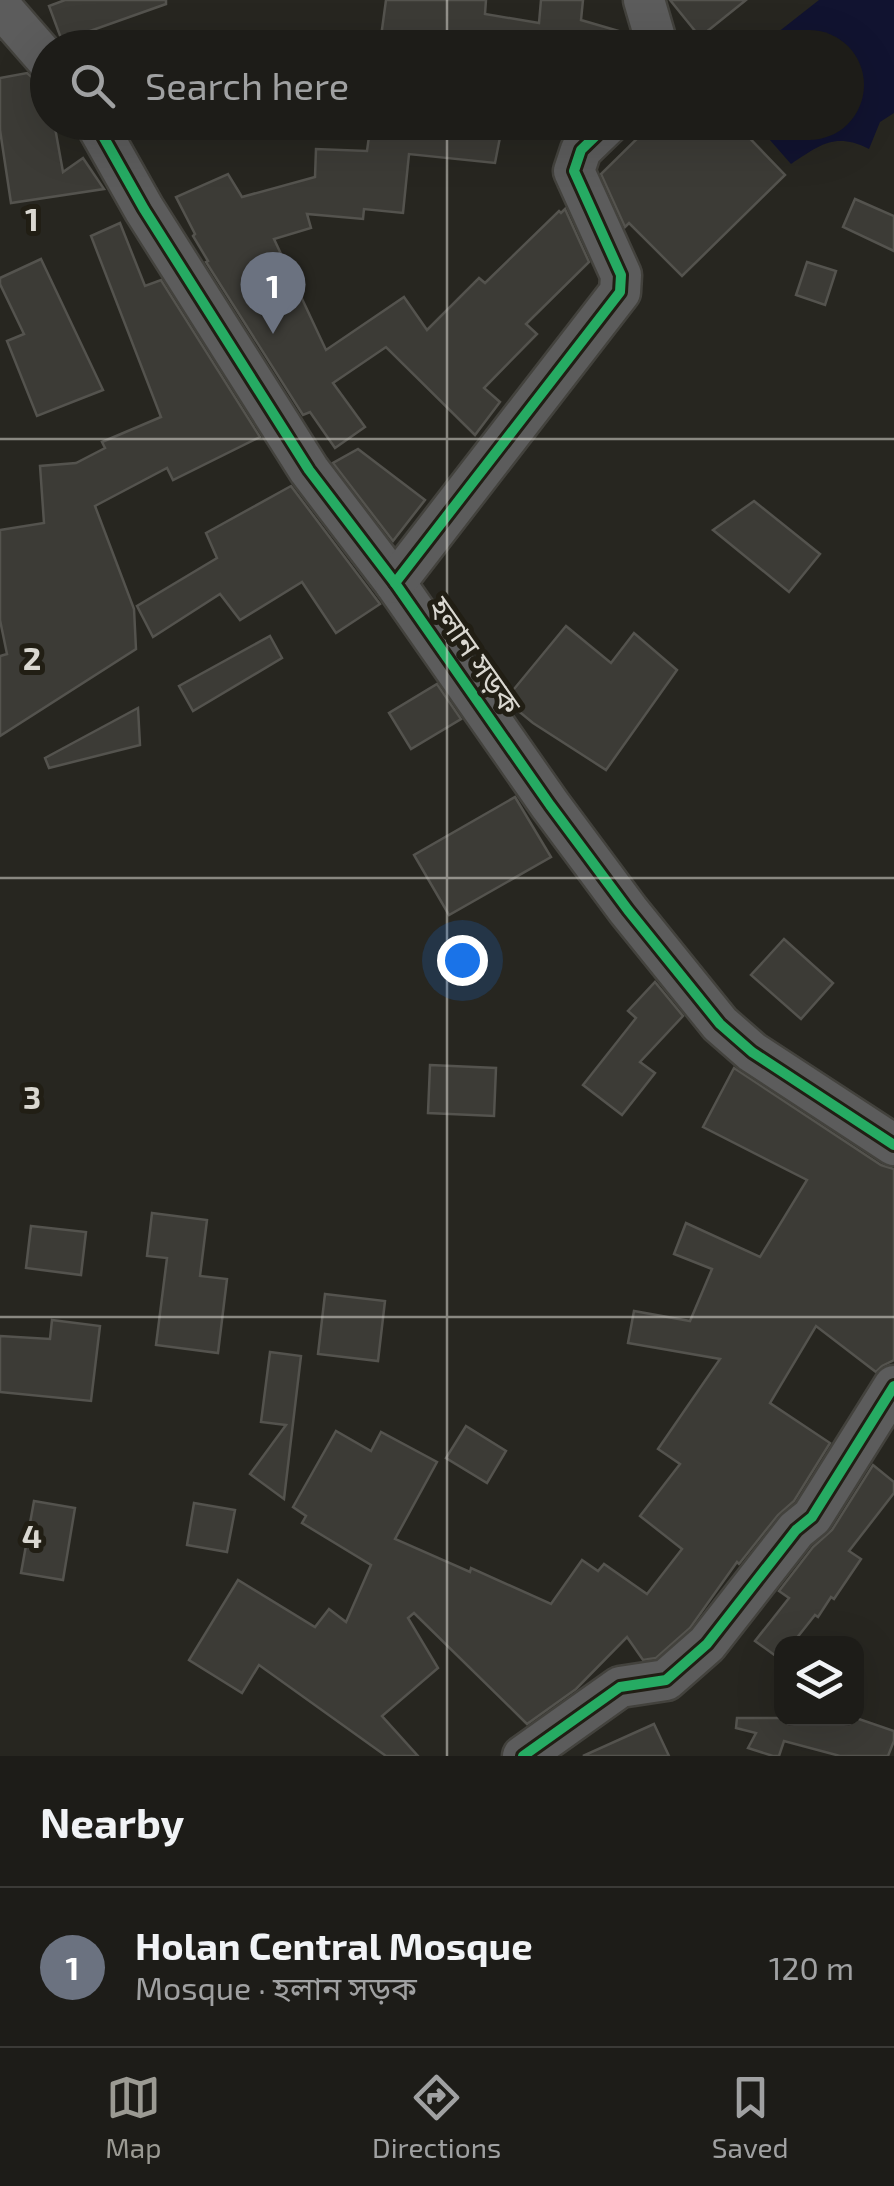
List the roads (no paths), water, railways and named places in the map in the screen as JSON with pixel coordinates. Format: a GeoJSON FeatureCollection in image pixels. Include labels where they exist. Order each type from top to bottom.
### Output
{"type":"FeatureCollection","features":[{"type":"Feature","properties":{"kind":"street"},"geometry":{"type":"LineString","coordinates":[[644,0],[653,30]]}},
{"type":"Feature","properties":{"kind":"street"},"geometry":{"type":"LineString","coordinates":[[0,6],[30,40]]}},
{"type":"Feature","properties":{"kind":"street","name":"হলান সড়ক"},"geometry":{"type":"LineString","coordinates":[[105,140],[308,470],[395,583],[628,910],[720,1024],[752,1052],[894,1145]]}},
{"type":"Feature","properties":{"kind":"street"},"geometry":{"type":"LineString","coordinates":[[395,583],[620,292],[621,275],[574,171],[581,150],[591,140]]}},
{"type":"Feature","properties":{"kind":"street"},"geometry":{"type":"LineString","coordinates":[[523,1756],[620,1688],[666,1680],[707,1644],[796,1530],[812,1516],[894,1386]]}},
{"type":"Feature","properties":{"kind":"place","name":"Holan Central Mosque"},"geometry":{"type":"Point","coordinates":[273,334]}}]}
